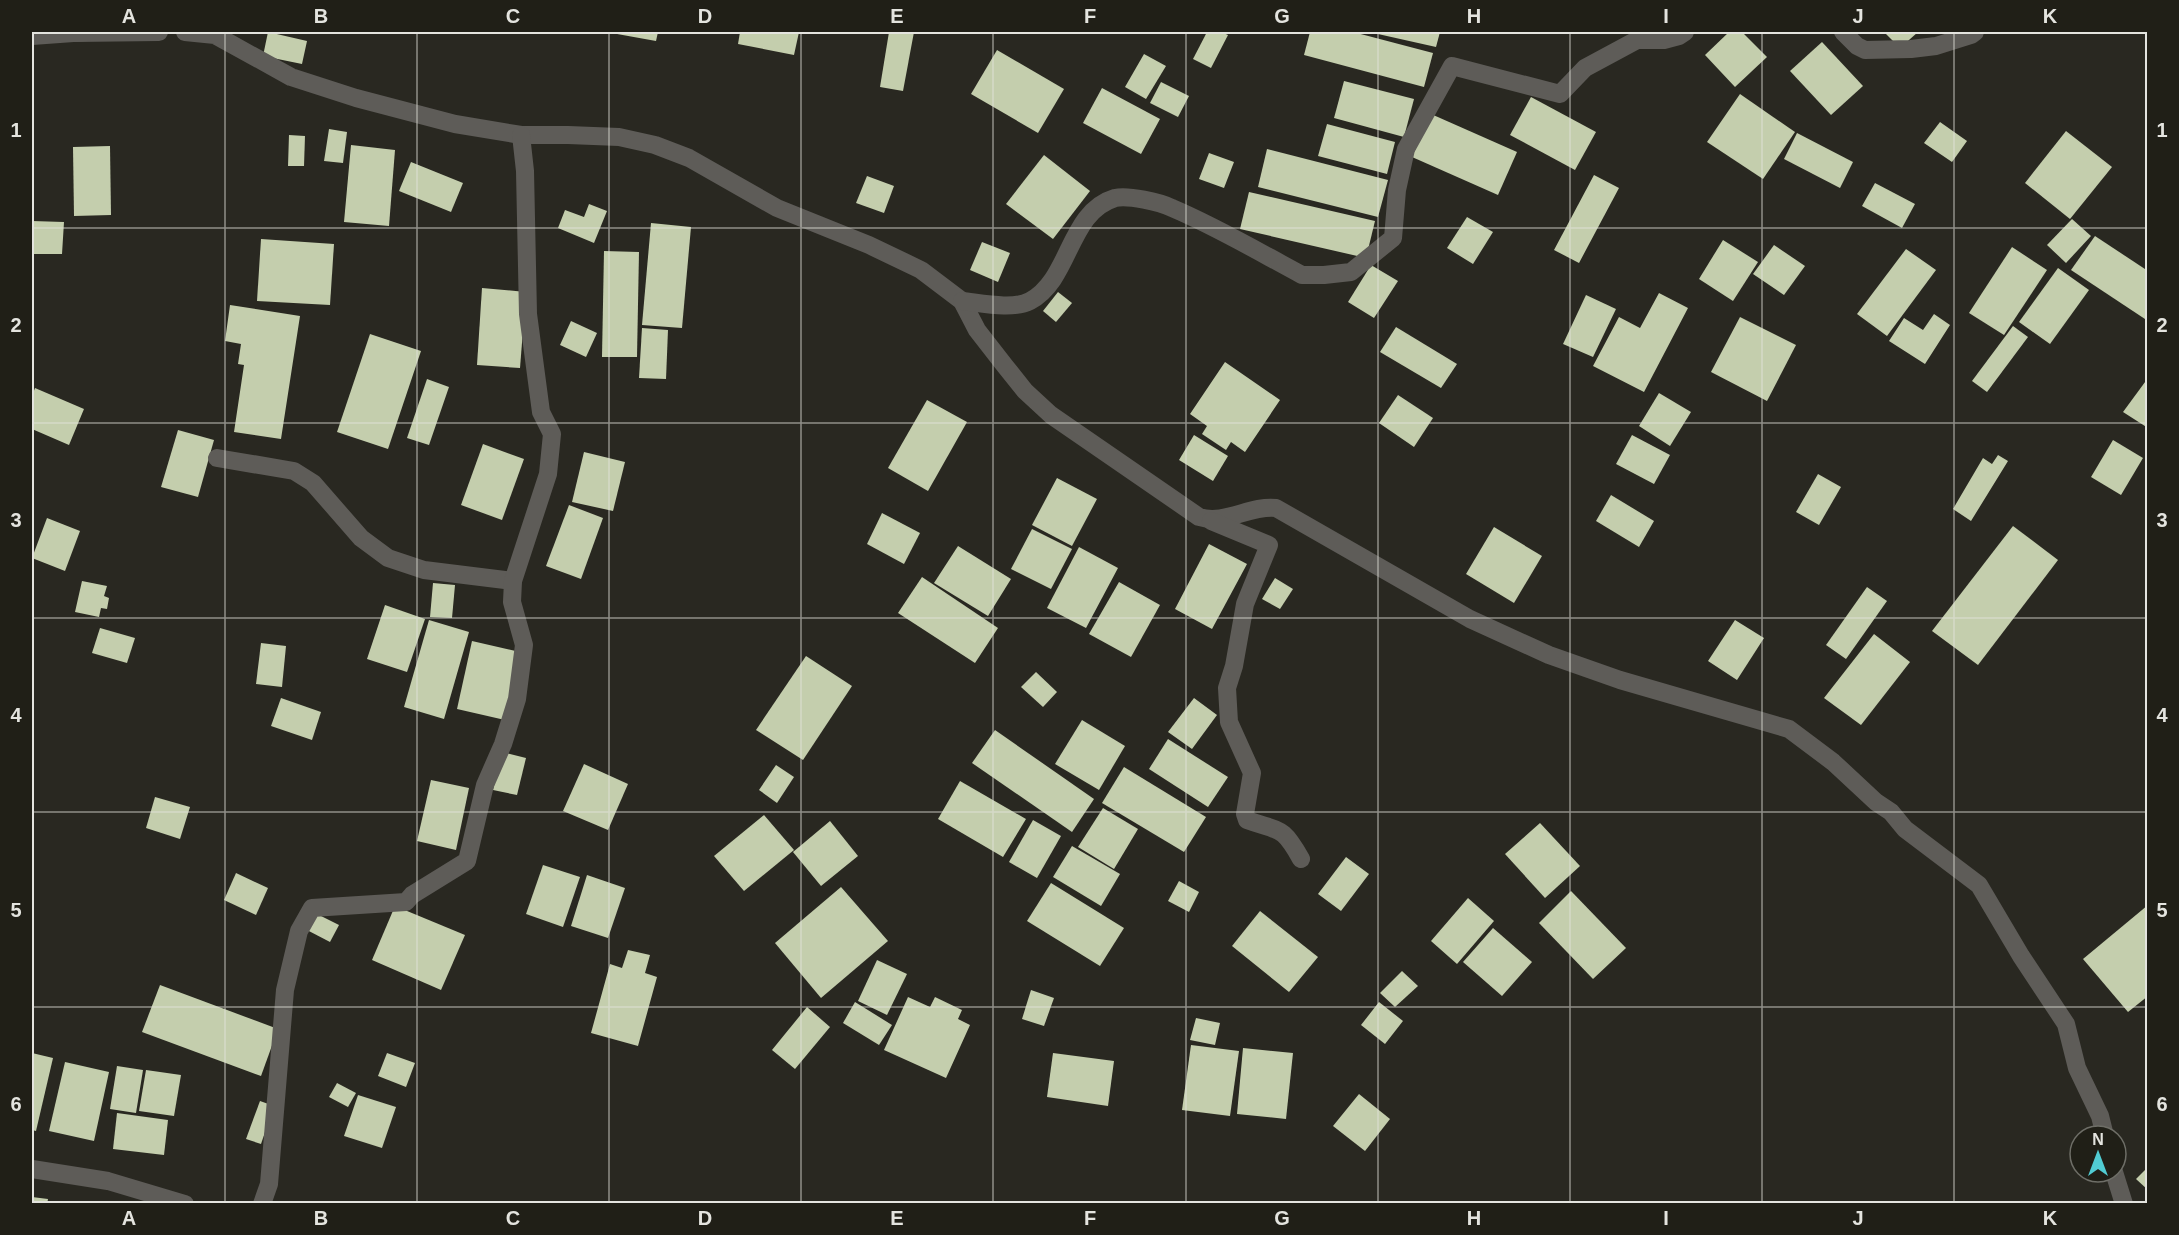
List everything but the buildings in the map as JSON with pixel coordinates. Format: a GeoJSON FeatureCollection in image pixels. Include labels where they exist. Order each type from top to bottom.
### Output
{"type":"FeatureCollection","features":[{"type":"Feature","properties":{"kind":"street"},"geometry":{"type":"LineString","coordinates":[[32,36],[81,32],[159,32]]}},
{"type":"Feature","properties":{"kind":"street"},"geometry":{"type":"LineString","coordinates":[[185,32],[228,38],[291,78],[455,124],[521,135],[619,137],[664,148],[689,158],[777,207],[869,245],[921,270],[962,301],[977,330],[1005,366],[1025,391],[1051,415],[1199,517],[1269,545],[1245,604],[1234,666],[1227,688],[1229,722],[1252,773],[1245,814],[1247,820],[1278,829],[1289,838],[1301,859]]}},
{"type":"Feature","properties":{"kind":"street"},"geometry":{"type":"LineString","coordinates":[[962,301],[1005,305],[1029,301],[1050,284],[1086,218],[1100,205],[1116,198],[1134,198],[1171,207],[1302,275],[1352,272],[1393,238],[1397,190],[1406,149],[1452,66],[1560,94],[1585,68],[1637,40],[1664,40],[1685,32]]}},
{"type":"Feature","properties":{"kind":"street"},"geometry":{"type":"LineString","coordinates":[[1844,32],[1857,46],[1865,50],[1936,46],[1975,32]]}},
{"type":"Feature","properties":{"kind":"street"},"geometry":{"type":"LineString","coordinates":[[262,1203],[269,1184],[285,990],[299,931],[312,908],[405,902],[412,895],[466,861],[485,785],[503,744],[517,699],[524,645],[512,602],[513,581],[548,474],[552,434],[541,412],[528,314],[525,171],[521,135]]}},
{"type":"Feature","properties":{"kind":"street"},"geometry":{"type":"LineString","coordinates":[[217,458],[294,471],[313,483],[361,538],[388,558],[424,570],[513,581]]}},
{"type":"Feature","properties":{"kind":"street"},"geometry":{"type":"LineString","coordinates":[[1211,521],[1266,507],[1276,508],[1470,619],[1549,655],[1620,680],[1789,729],[1833,762],[1876,802],[1891,812],[1905,829],[1979,885],[2020,956],[2066,1024],[2077,1068],[2102,1124]]}},
{"type":"Feature","properties":{"kind":"street"},"geometry":{"type":"LineString","coordinates":[[32,1169],[108,1182],[185,1203]]}},
{"type":"Feature","properties":{"kind":"street"},"geometry":{"type":"LineString","coordinates":[[2118,1184],[2124,1203]]}}]}
